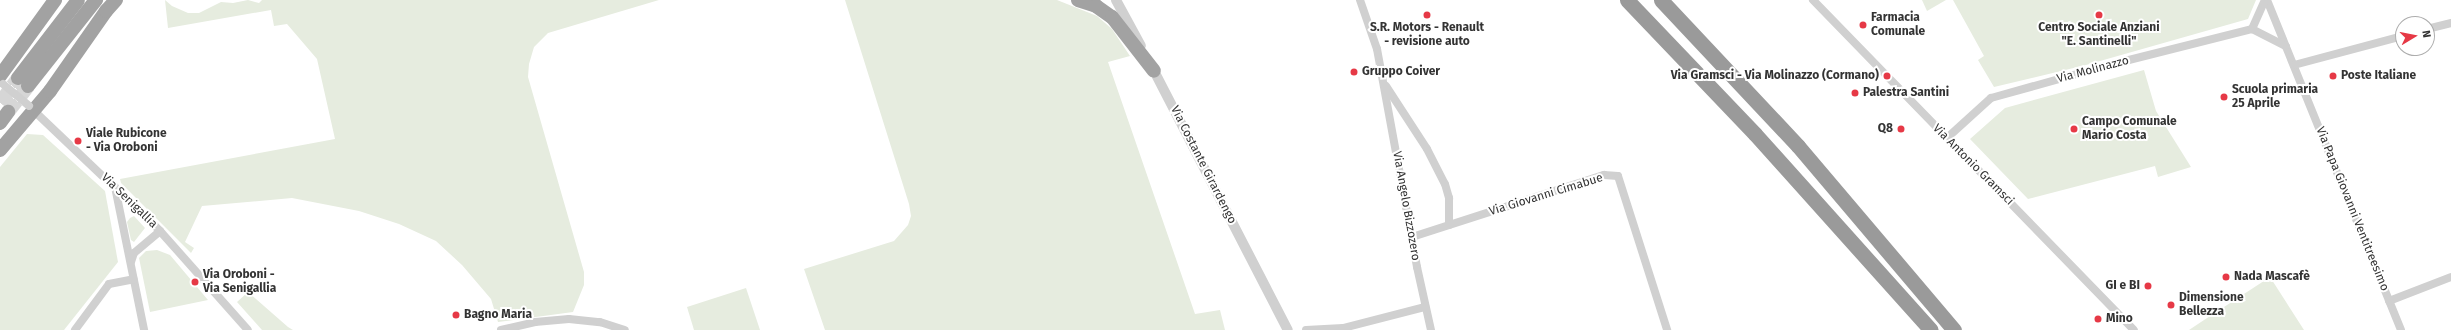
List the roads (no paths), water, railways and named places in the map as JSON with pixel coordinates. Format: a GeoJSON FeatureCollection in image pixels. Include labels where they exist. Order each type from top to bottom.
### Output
{"type":"FeatureCollection","features":[{"type":"Feature","properties":{"kind":"highway"},"geometry":{"type":"LineString","coordinates":[[1,81],[55,0]]}},
{"type":"Feature","properties":{"kind":"highway"},"geometry":{"type":"LineString","coordinates":[[78,0],[23,82],[96,0]]}},
{"type":"Feature","properties":{"kind":"highway"},"geometry":{"type":"LineString","coordinates":[[0,150],[31,108],[50,91],[116,0]]}},
{"type":"Feature","properties":{"kind":"highway"},"geometry":{"type":"LineString","coordinates":[[1078,0],[1096,6],[1112,17],[1154,71]]}},
{"type":"Feature","properties":{"kind":"highway"},"geometry":{"type":"LineString","coordinates":[[1627,0],[1755,134],[1931,330]]}},
{"type":"Feature","properties":{"kind":"highway"},"geometry":{"type":"LineString","coordinates":[[1661,0],[1798,146],[1954,330]]}},
{"type":"Feature","properties":{"kind":"street","name":"Via Costante Girardengo"},"geometry":{"type":"LineString","coordinates":[[1116,0],[1288,330]]}},
{"type":"Feature","properties":{"kind":"street","name":"Via Angelo Bizzozero"},"geometry":{"type":"LineString","coordinates":[[1360,0],[1377,49],[1425,307],[1431,330]]}},
{"type":"Feature","properties":{"kind":"street","name":"Via Antonio Gramsci"},"geometry":{"type":"LineString","coordinates":[[1813,0],[1948,137],[2134,330]]}},
{"type":"Feature","properties":{"kind":"street"},"geometry":{"type":"LineString","coordinates":[[2266,0],[2252,29],[2286,46]]}},
{"type":"Feature","properties":{"kind":"street","name":"Via Papa Giovanni Ventitreesimo"},"geometry":{"type":"LineString","coordinates":[[2266,0],[2294,64],[2401,330]]}},
{"type":"Feature","properties":{"kind":"street"},"geometry":{"type":"LineString","coordinates":[[2435,27],[2451,23]]}},
{"type":"Feature","properties":{"kind":"street","name":"Via Molinazzo"},"geometry":{"type":"LineString","coordinates":[[1948,137],[1991,98],[2252,29]]}},
{"type":"Feature","properties":{"kind":"street"},"geometry":{"type":"LineString","coordinates":[[2294,64],[2395,38]]}},
{"type":"Feature","properties":{"kind":"street","name":"Via Senigallia"},"geometry":{"type":"LineString","coordinates":[[1,81],[160,231],[248,330]]}},
{"type":"Feature","properties":{"kind":"street","name":"Via Angelo Bizzozero"},"geometry":{"type":"LineString","coordinates":[[1384,82],[1442,178],[1449,198],[1449,226]]}},
{"type":"Feature","properties":{"kind":"street","name":"Via Giovanni Cimabue"},"geometry":{"type":"LineString","coordinates":[[1412,237],[1604,175],[1618,176],[1667,330]]}},
{"type":"Feature","properties":{"kind":"street"},"geometry":{"type":"LineString","coordinates":[[115,187],[144,330]]}},
{"type":"Feature","properties":{"kind":"street"},"geometry":{"type":"LineString","coordinates":[[130,263],[134,253],[160,231]]}},
{"type":"Feature","properties":{"kind":"street"},"geometry":{"type":"LineString","coordinates":[[2389,301],[2451,277]]}},
{"type":"Feature","properties":{"kind":"street"},"geometry":{"type":"LineString","coordinates":[[75,330],[109,284],[134,278]]}},
{"type":"Feature","properties":{"kind":"street"},"geometry":{"type":"LineString","coordinates":[[1306,330],[1341,329],[1425,307]]}},
{"type":"Feature","properties":{"kind":"street"},"geometry":{"type":"LineString","coordinates":[[501,330],[535,322],[569,319],[600,322],[625,330]]}},
{"type":"Feature","properties":{"kind":"tunnel"},"geometry":{"type":"LineString","coordinates":[[0,103],[18,78]]}},
{"type":"Feature","properties":{"kind":"tunnel"},"geometry":{"type":"LineString","coordinates":[[8,112],[28,86]]}},
{"type":"Feature","properties":{"kind":"place","name":"S.R. Motors - Renault - revisione auto"},"geometry":{"type":"Point","coordinates":[1427,15]}},
{"type":"Feature","properties":{"kind":"place","name":"Centro Sociale Anziani \"E. Santinelli\""},"geometry":{"type":"Point","coordinates":[2099,15]}},
{"type":"Feature","properties":{"kind":"place","name":"Farmacia Comunale"},"geometry":{"type":"Point","coordinates":[1863,25]}},
{"type":"Feature","properties":{"kind":"place","name":"Gruppo Coiver"},"geometry":{"type":"Point","coordinates":[1354,72]}},
{"type":"Feature","properties":{"kind":"place","name":"Via Gramsci - Via Molinazzo (Cormano)"},"geometry":{"type":"Point","coordinates":[1887,76]}},
{"type":"Feature","properties":{"kind":"place","name":"Poste Italiane"},"geometry":{"type":"Point","coordinates":[2333,76]}},
{"type":"Feature","properties":{"kind":"place","name":"Palestra Santini"},"geometry":{"type":"Point","coordinates":[1855,93]}},
{"type":"Feature","properties":{"kind":"place","name":"Scuola primaria 25 Aprile"},"geometry":{"type":"Point","coordinates":[2224,97]}},
{"type":"Feature","properties":{"kind":"place","name":"Q8"},"geometry":{"type":"Point","coordinates":[1901,129]}},
{"type":"Feature","properties":{"kind":"place","name":"Campo Comunale Mario Costa"},"geometry":{"type":"Point","coordinates":[2074,129]}},
{"type":"Feature","properties":{"kind":"place","name":"Viale Rubicone - Via Oroboni"},"geometry":{"type":"Point","coordinates":[78,141]}},
{"type":"Feature","properties":{"kind":"place","name":"Nada Mascafè"},"geometry":{"type":"Point","coordinates":[2226,277]}},
{"type":"Feature","properties":{"kind":"place","name":"Via Oroboni - Via Senigallia"},"geometry":{"type":"Point","coordinates":[195,282]}},
{"type":"Feature","properties":{"kind":"place","name":"GI e BI"},"geometry":{"type":"Point","coordinates":[2148,286]}},
{"type":"Feature","properties":{"kind":"place","name":"Dimensione Bellezza"},"geometry":{"type":"Point","coordinates":[2171,305]}},
{"type":"Feature","properties":{"kind":"place","name":"Bagno Maria"},"geometry":{"type":"Point","coordinates":[456,315]}},
{"type":"Feature","properties":{"kind":"place","name":"Mino"},"geometry":{"type":"Point","coordinates":[2098,319]}}]}
